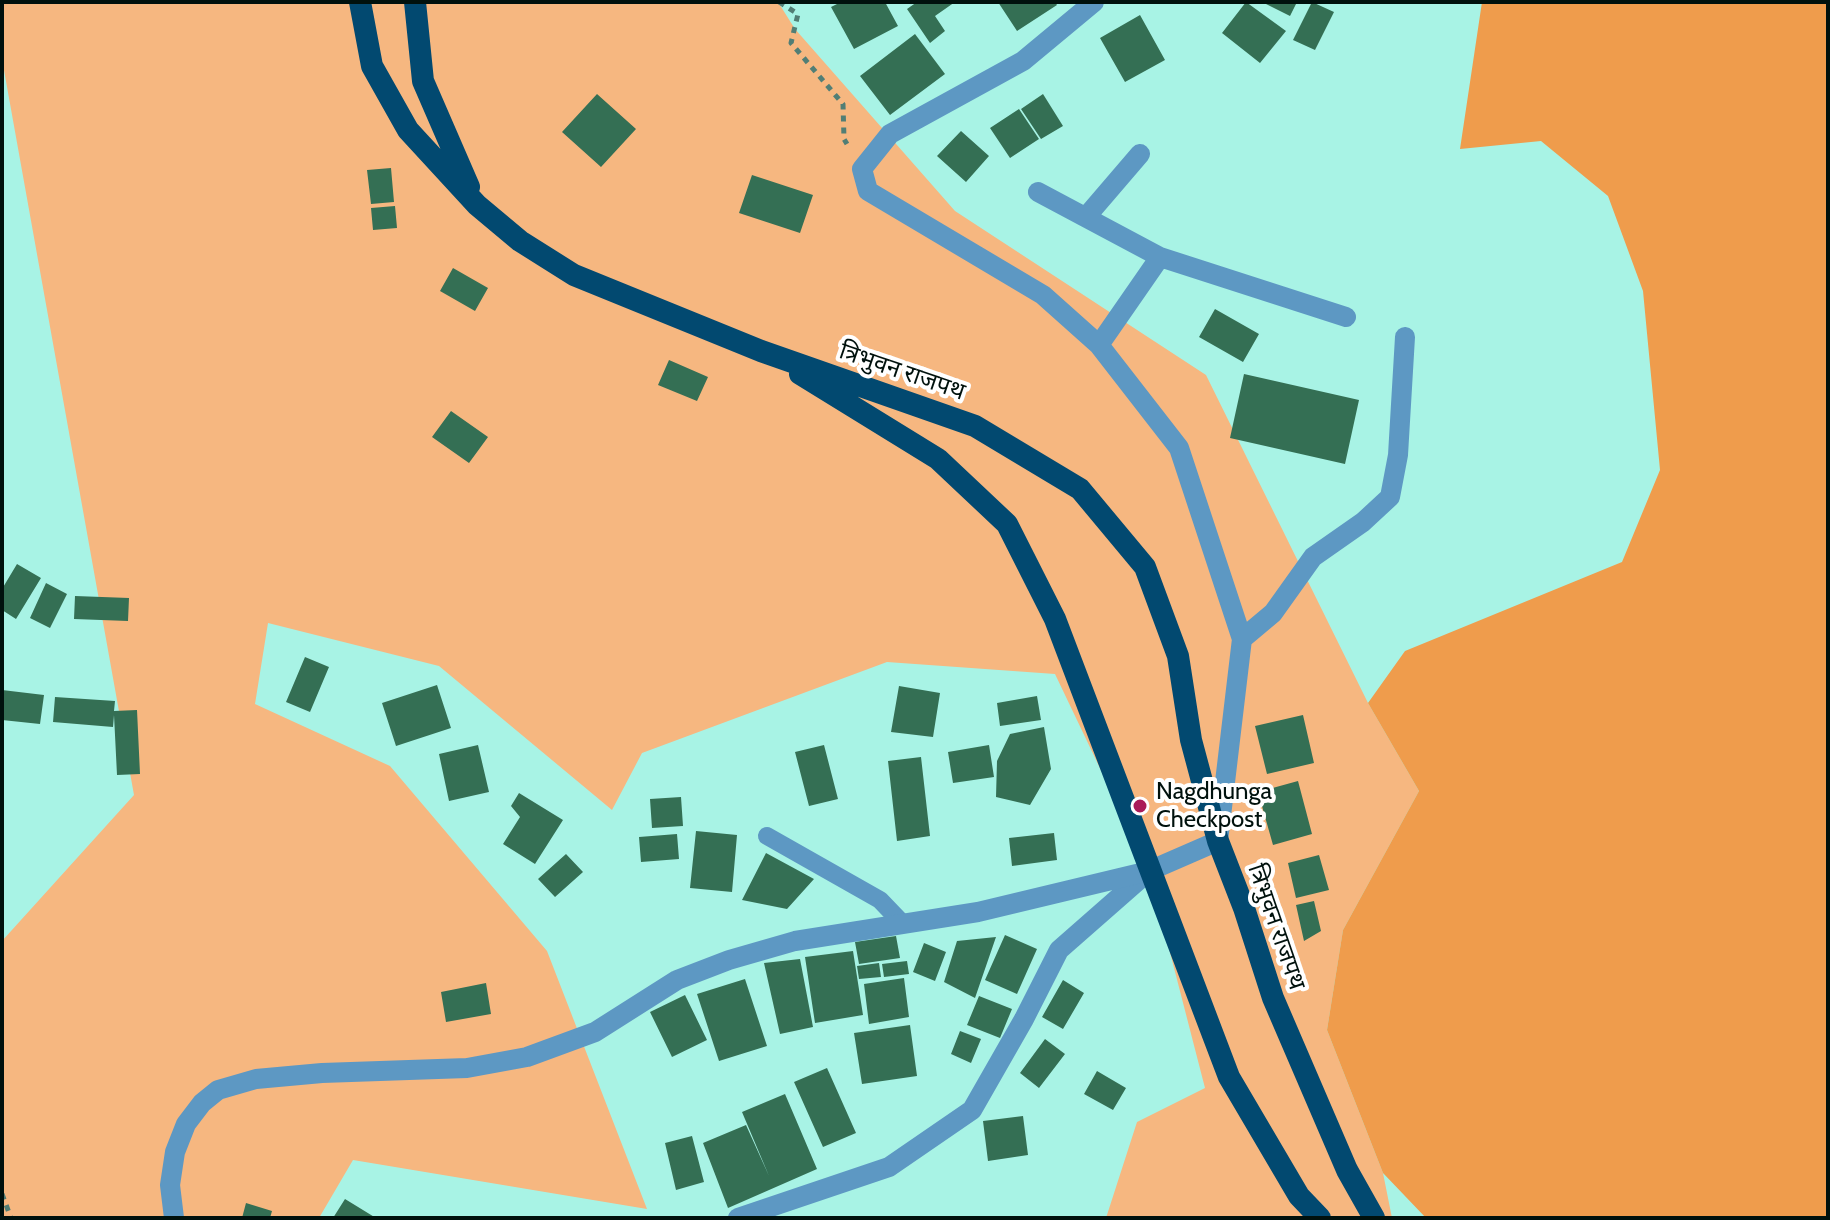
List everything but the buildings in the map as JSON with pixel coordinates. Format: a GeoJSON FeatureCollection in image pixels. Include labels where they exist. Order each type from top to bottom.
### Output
{"type":"FeatureCollection","features":[{"type":"Feature","properties":{"kind":"highway","name":"त्रिभुवन राजपथ"},"geometry":{"type":"LineString","coordinates":[[360,2],[372,66],[408,130],[477,205],[520,241],[574,275],[761,351],[975,426],[1080,489],[1145,567],[1178,656],[1191,740],[1218,841],[1273,998],[1347,1170],[1374,1218]]}},
{"type":"Feature","properties":{"kind":"highway","name":"त्रिभुवन राजपथ"},"geometry":{"type":"LineString","coordinates":[[415,2],[423,81],[477,205]]}},
{"type":"Feature","properties":{"kind":"highway","name":"त्रिभुवन राजपथ"},"geometry":{"type":"LineString","coordinates":[[761,351],[938,459],[1007,524],[1055,619],[1229,1077],[1299,1196],[1320,1218]]}},
{"type":"Feature","properties":{"kind":"street"},"geometry":{"type":"LineString","coordinates":[[174,1218],[170,1185],[175,1152],[186,1124],[202,1103],[218,1090],[256,1079],[322,1073],[467,1068],[527,1057],[595,1032],[677,980],[729,960],[795,941],[978,912],[1149,871],[1218,841],[1242,639],[1179,448],[1099,345],[1043,295],[868,191],[862,169],[890,134],[1023,61],[1094,2]]}},
{"type":"Feature","properties":{"kind":"street"},"geometry":{"type":"LineString","coordinates":[[1086,217],[1140,154]]}},
{"type":"Feature","properties":{"kind":"street"},"geometry":{"type":"LineString","coordinates":[[1038,192],[1160,257],[1346,317]]}},
{"type":"Feature","properties":{"kind":"street"},"geometry":{"type":"LineString","coordinates":[[1099,345],[1160,257]]}},
{"type":"Feature","properties":{"kind":"street"},"geometry":{"type":"LineString","coordinates":[[1242,639],[1273,613],[1313,557],[1363,522],[1390,497],[1398,455],[1405,337]]}},
{"type":"Feature","properties":{"kind":"street"},"geometry":{"type":"LineString","coordinates":[[738,1218],[889,1167],[972,1110],[1059,950],[1149,871]]}},
{"type":"Feature","properties":{"kind":"lane"},"geometry":{"type":"LineString","coordinates":[[767,836],[880,900],[903,924]]}},
{"type":"Feature","properties":{"kind":"path"},"geometry":{"type":"LineString","coordinates":[[779,2],[798,14],[791,43],[843,104],[844,139],[862,169]]}},
{"type":"Feature","properties":{"kind":"path"},"geometry":{"type":"LineString","coordinates":[[2,1194],[11,1218]]}},
{"type":"Feature","properties":{"kind":"shaded area"},"geometry":{"type":"Polygon","coordinates":[[[2,2],[778,2],[795,29],[955,211],[1206,375],[1368,703],[1419,791],[1343,930],[1327,1030],[1383,1173],[1392,1218],[1106,1218],[1137,1122],[1205,1088],[1149,871],[1055,674],[887,662],[642,753],[612,810],[439,666],[268,623],[255,704],[390,766],[547,951],[647,1209],[353,1160],[319,1218],[2,1218],[2,941],[134,795],[2,59],[2,2]]]}},
{"type":"Feature","properties":{"kind":"shaded area"},"geometry":{"type":"Polygon","coordinates":[[[1482,2],[1828,2],[1828,1218],[1426,1218],[1383,1173],[1327,1030],[1343,930],[1419,791],[1368,703],[1405,651],[1622,562],[1660,470],[1643,291],[1608,196],[1541,141],[1460,149],[1482,2]]]}},
{"type":"Feature","properties":{"kind":"place","name":"Nagdhunga Checkpost"},"geometry":{"type":"Point","coordinates":[1140,806]}}]}
